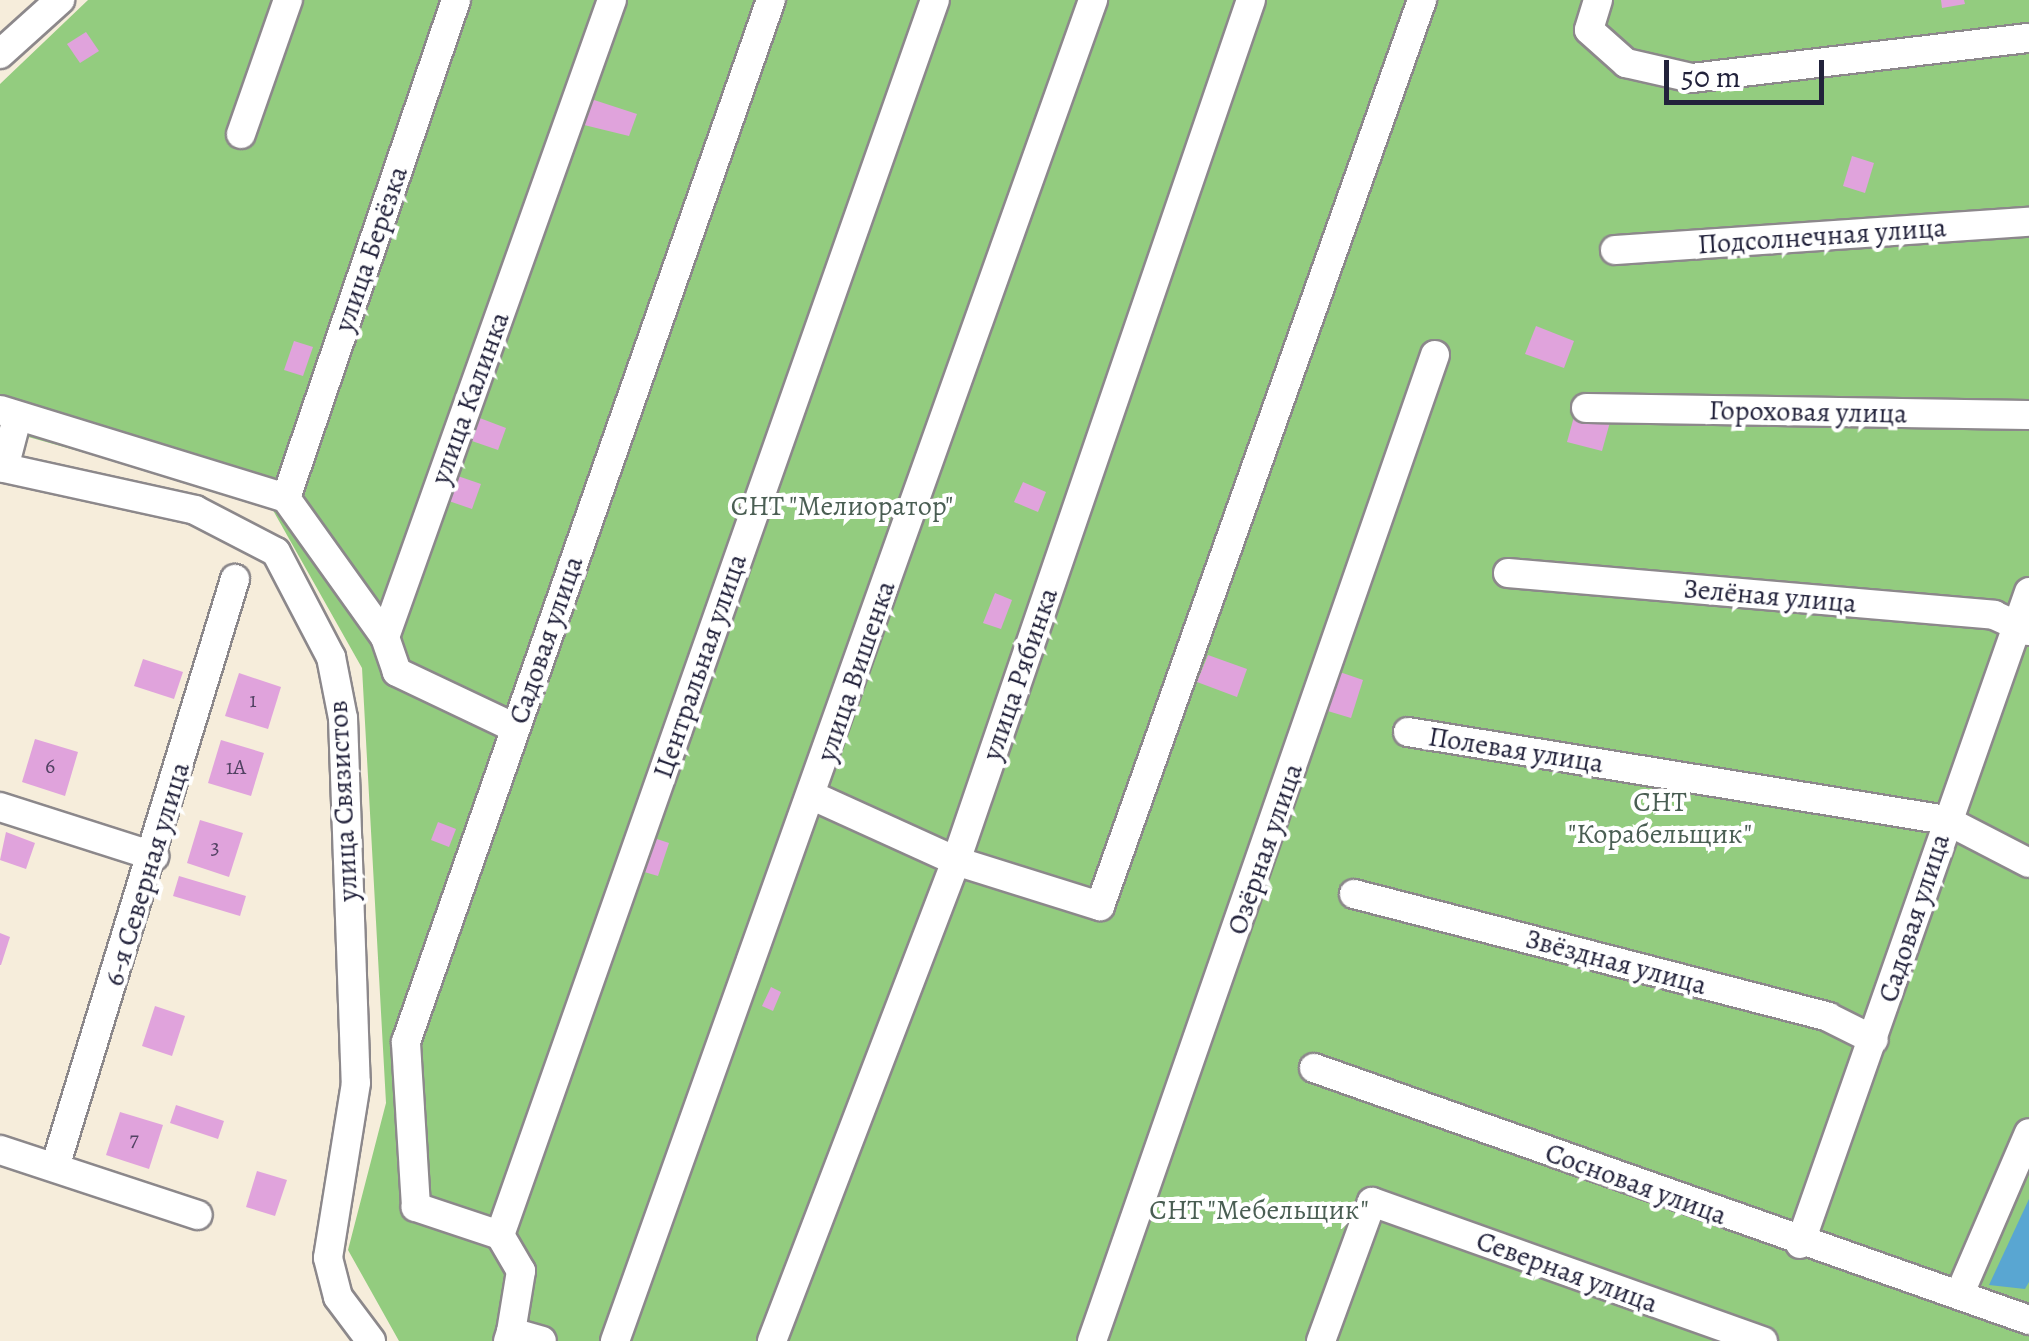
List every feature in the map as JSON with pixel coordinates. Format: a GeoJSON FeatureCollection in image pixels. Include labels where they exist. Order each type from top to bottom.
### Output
{"type":"FeatureCollection","features":[{"type":"Feature","properties":{"kind":"street"},"geometry":{"type":"LineString","coordinates":[[0,54],[60,0]]}},
{"type":"Feature","properties":{"kind":"street"},"geometry":{"type":"LineString","coordinates":[[241,134],[288,0]]}},
{"type":"Feature","properties":{"kind":"street","name":"улица Берёзка"},"geometry":{"type":"LineString","coordinates":[[286,498],[456,0]]}},
{"type":"Feature","properties":{"kind":"street","name":"улица Калинка"},"geometry":{"type":"LineString","coordinates":[[385,636],[612,0]]}},
{"type":"Feature","properties":{"kind":"street","name":"Садовая улица"},"geometry":{"type":"LineString","coordinates":[[500,1235],[416,1207],[406,1042],[771,0]]}},
{"type":"Feature","properties":{"kind":"street","name":"Центральная улица"},"geometry":{"type":"LineString","coordinates":[[500,1235],[934,0]]}},
{"type":"Feature","properties":{"kind":"street","name":"улица Вишенка"},"geometry":{"type":"LineString","coordinates":[[615,1341],[813,796],[1093,0]]}},
{"type":"Feature","properties":{"kind":"street","name":"улица Рябинка"},"geometry":{"type":"LineString","coordinates":[[772,1341],[956,861],[1251,0]]}},
{"type":"Feature","properties":{"kind":"street"},"geometry":{"type":"LineString","coordinates":[[813,796],[956,861],[1100,906],[1422,0]]}},
{"type":"Feature","properties":{"kind":"street"},"geometry":{"type":"LineString","coordinates":[[1598,0],[1589,30],[1626,63],[1692,78],[2029,38]]}},
{"type":"Feature","properties":{"kind":"street","name":"Подсолнечная улица"},"geometry":{"type":"LineString","coordinates":[[1615,250],[2029,222]]}},
{"type":"Feature","properties":{"kind":"street","name":"Озёрная улица"},"geometry":{"type":"LineString","coordinates":[[1092,1341],[1434,355]]}},
{"type":"Feature","properties":{"kind":"street","name":"Гороховая улица"},"geometry":{"type":"LineString","coordinates":[[1586,408],[2029,416]]}},
{"type":"Feature","properties":{"kind":"street"},"geometry":{"type":"LineString","coordinates":[[2,467],[8,414],[286,498],[385,636],[396,672],[515,728]]}},
{"type":"Feature","properties":{"kind":"street","name":"улица Связистов"},"geometry":{"type":"LineString","coordinates":[[2,467],[195,510],[276,552],[304,595],[331,657],[343,718],[356,1083],[328,1258],[338,1298],[371,1341]]}},
{"type":"Feature","properties":{"kind":"street","name":"Зелёная улица"},"geometry":{"type":"LineString","coordinates":[[1508,573],[1994,616],[2023,627]]}},
{"type":"Feature","properties":{"kind":"street","name":"6-я Северная улица"},"geometry":{"type":"LineString","coordinates":[[54,1167],[154,856],[235,579]]}},
{"type":"Feature","properties":{"kind":"street","name":"Садовая улица"},"geometry":{"type":"LineString","coordinates":[[1800,1244],[1874,1040],[1946,820],[2023,627],[2029,592]]}},
{"type":"Feature","properties":{"kind":"street","name":"Полевая улица"},"geometry":{"type":"LineString","coordinates":[[1408,732],[1946,820],[2029,863]]}},
{"type":"Feature","properties":{"kind":"street"},"geometry":{"type":"LineString","coordinates":[[0,807],[154,856]]}},
{"type":"Feature","properties":{"kind":"street","name":"Звёздная улица"},"geometry":{"type":"LineString","coordinates":[[1354,894],[1828,1017],[1874,1040]]}},
{"type":"Feature","properties":{"kind":"street","name":"Сосновая улица"},"geometry":{"type":"LineString","coordinates":[[1314,1068],[1800,1244],[1960,1292],[2029,1320]]}},
{"type":"Feature","properties":{"kind":"street"},"geometry":{"type":"LineString","coordinates":[[1960,1292],[2029,1133]]}},
{"type":"Feature","properties":{"kind":"street"},"geometry":{"type":"LineString","coordinates":[[0,1150],[198,1215]]}},
{"type":"Feature","properties":{"kind":"street","name":"Северная улица"},"geometry":{"type":"LineString","coordinates":[[1321,1341],[1372,1202],[1762,1341]]}},
{"type":"Feature","properties":{"kind":"street"},"geometry":{"type":"LineString","coordinates":[[500,1235],[521,1272],[509,1337],[542,1341]]}},
{"type":"Feature","properties":{"kind":"green space","name":"СНТ \"Мелиоратор\""},"geometry":{"type":"Polygon","coordinates":[[[88,0],[2029,0],[2029,1341],[399,1341],[348,1250],[386,1103],[362,668],[270,505],[0,429],[0,84],[88,0]]]}},
{"type":"Feature","properties":{"kind":"water"},"geometry":{"type":"Polygon","coordinates":[[[2029,1199],[2029,1282],[2025,1289],[1989,1285],[2029,1199]]]}},
{"type":"Feature","properties":{"kind":"building"},"geometry":{"type":"Polygon","coordinates":[[[1941,0],[1964,0],[1965,4],[1942,8],[1941,0]]]}},
{"type":"Feature","properties":{"kind":"building"},"geometry":{"type":"Polygon","coordinates":[[[86,32],[99,51],[80,63],[67,44],[86,32]]]}},
{"type":"Feature","properties":{"kind":"building"},"geometry":{"type":"Polygon","coordinates":[[[588,98],[637,114],[629,136],[580,124],[588,98]]]}},
{"type":"Feature","properties":{"kind":"building"},"geometry":{"type":"Polygon","coordinates":[[[1852,156],[1874,163],[1865,193],[1843,186],[1852,156]]]}},
{"type":"Feature","properties":{"kind":"building"},"geometry":{"type":"Polygon","coordinates":[[[1536,326],[1574,341],[1564,368],[1525,354],[1536,326]]]}},
{"type":"Feature","properties":{"kind":"building"},"geometry":{"type":"Polygon","coordinates":[[[294,341],[313,347],[303,376],[284,370],[294,341]]]}},
{"type":"Feature","properties":{"kind":"building"},"geometry":{"type":"Polygon","coordinates":[[[1575,413],[1610,422],[1602,451],[1567,442],[1575,413]]]}},
{"type":"Feature","properties":{"kind":"building"},"geometry":{"type":"Polygon","coordinates":[[[477,417],[506,428],[498,450],[469,440],[477,417]]]}},
{"type":"Feature","properties":{"kind":"building"},"geometry":{"type":"Polygon","coordinates":[[[452,474],[481,484],[472,509],[443,499],[452,474]]]}},
{"type":"Feature","properties":{"kind":"building"},"geometry":{"type":"Polygon","coordinates":[[[1023,482],[1046,492],[1038,512],[1014,502],[1023,482]]]}},
{"type":"Feature","properties":{"kind":"building"},"geometry":{"type":"Polygon","coordinates":[[[995,593],[1012,600],[1001,629],[983,623],[995,593]]]}},
{"type":"Feature","properties":{"kind":"building"},"geometry":{"type":"Polygon","coordinates":[[[1208,655],[1247,669],[1237,697],[1197,682],[1208,655]]]}},
{"type":"Feature","properties":{"kind":"building"},"geometry":{"type":"Polygon","coordinates":[[[143,659],[183,672],[174,699],[134,686],[143,659]]]}},
{"type":"Feature","properties":{"kind":"building"},"geometry":{"type":"Polygon","coordinates":[[[1334,670],[1363,680],[1351,718],[1321,709],[1334,670]]]}},
{"type":"Feature","properties":{"kind":"building"},"geometry":{"type":"Polygon","coordinates":[[[239,673],[281,687],[268,729],[225,716],[239,673]]]}},
{"type":"Feature","properties":{"kind":"building"},"geometry":{"type":"Polygon","coordinates":[[[35,739],[78,752],[65,796],[22,782],[35,739]]]}},
{"type":"Feature","properties":{"kind":"building"},"geometry":{"type":"Polygon","coordinates":[[[221,740],[264,753],[251,796],[208,783],[221,740]]]}},
{"type":"Feature","properties":{"kind":"building"},"geometry":{"type":"Polygon","coordinates":[[[200,820],[243,833],[229,877],[187,863],[200,820]]]}},
{"type":"Feature","properties":{"kind":"building"},"geometry":{"type":"Polygon","coordinates":[[[438,822],[456,829],[449,847],[431,840],[438,822]]]}},
{"type":"Feature","properties":{"kind":"building"},"geometry":{"type":"Polygon","coordinates":[[[6,832],[35,843],[26,869],[0,860],[6,832]]]}},
{"type":"Feature","properties":{"kind":"building"},"geometry":{"type":"Polygon","coordinates":[[[645,835],[669,843],[658,876],[634,869],[645,835]]]}},
{"type":"Feature","properties":{"kind":"building"},"geometry":{"type":"Polygon","coordinates":[[[179,876],[246,896],[240,916],[173,896],[179,876]]]}},
{"type":"Feature","properties":{"kind":"building"},"geometry":{"type":"Polygon","coordinates":[[[0,933],[10,937],[1,965],[0,965],[0,933]]]}},
{"type":"Feature","properties":{"kind":"building"},"geometry":{"type":"Polygon","coordinates":[[[771,987],[781,992],[773,1011],[762,1006],[771,987]]]}},
{"type":"Feature","properties":{"kind":"building"},"geometry":{"type":"Polygon","coordinates":[[[155,1006],[185,1016],[172,1056],[142,1046],[155,1006]]]}},
{"type":"Feature","properties":{"kind":"building"},"geometry":{"type":"Polygon","coordinates":[[[176,1105],[224,1121],[218,1139],[170,1123],[176,1105]]]}},
{"type":"Feature","properties":{"kind":"building"},"geometry":{"type":"Polygon","coordinates":[[[120,1112],[163,1125],[149,1169],[106,1155],[120,1112]]]}},
{"type":"Feature","properties":{"kind":"building"},"geometry":{"type":"Polygon","coordinates":[[[257,1171],[287,1180],[275,1216],[246,1207],[257,1171]]]}},
{"type":"Feature","properties":{"kind":"park label","name":"СНТ \"Корабельщик\""},"geometry":{"type":"Point","coordinates":[1660,818]}},
{"type":"Feature","properties":{"kind":"park label","name":"СНТ \"Мебельщик\""},"geometry":{"type":"Point","coordinates":[1259,1210]}}]}
